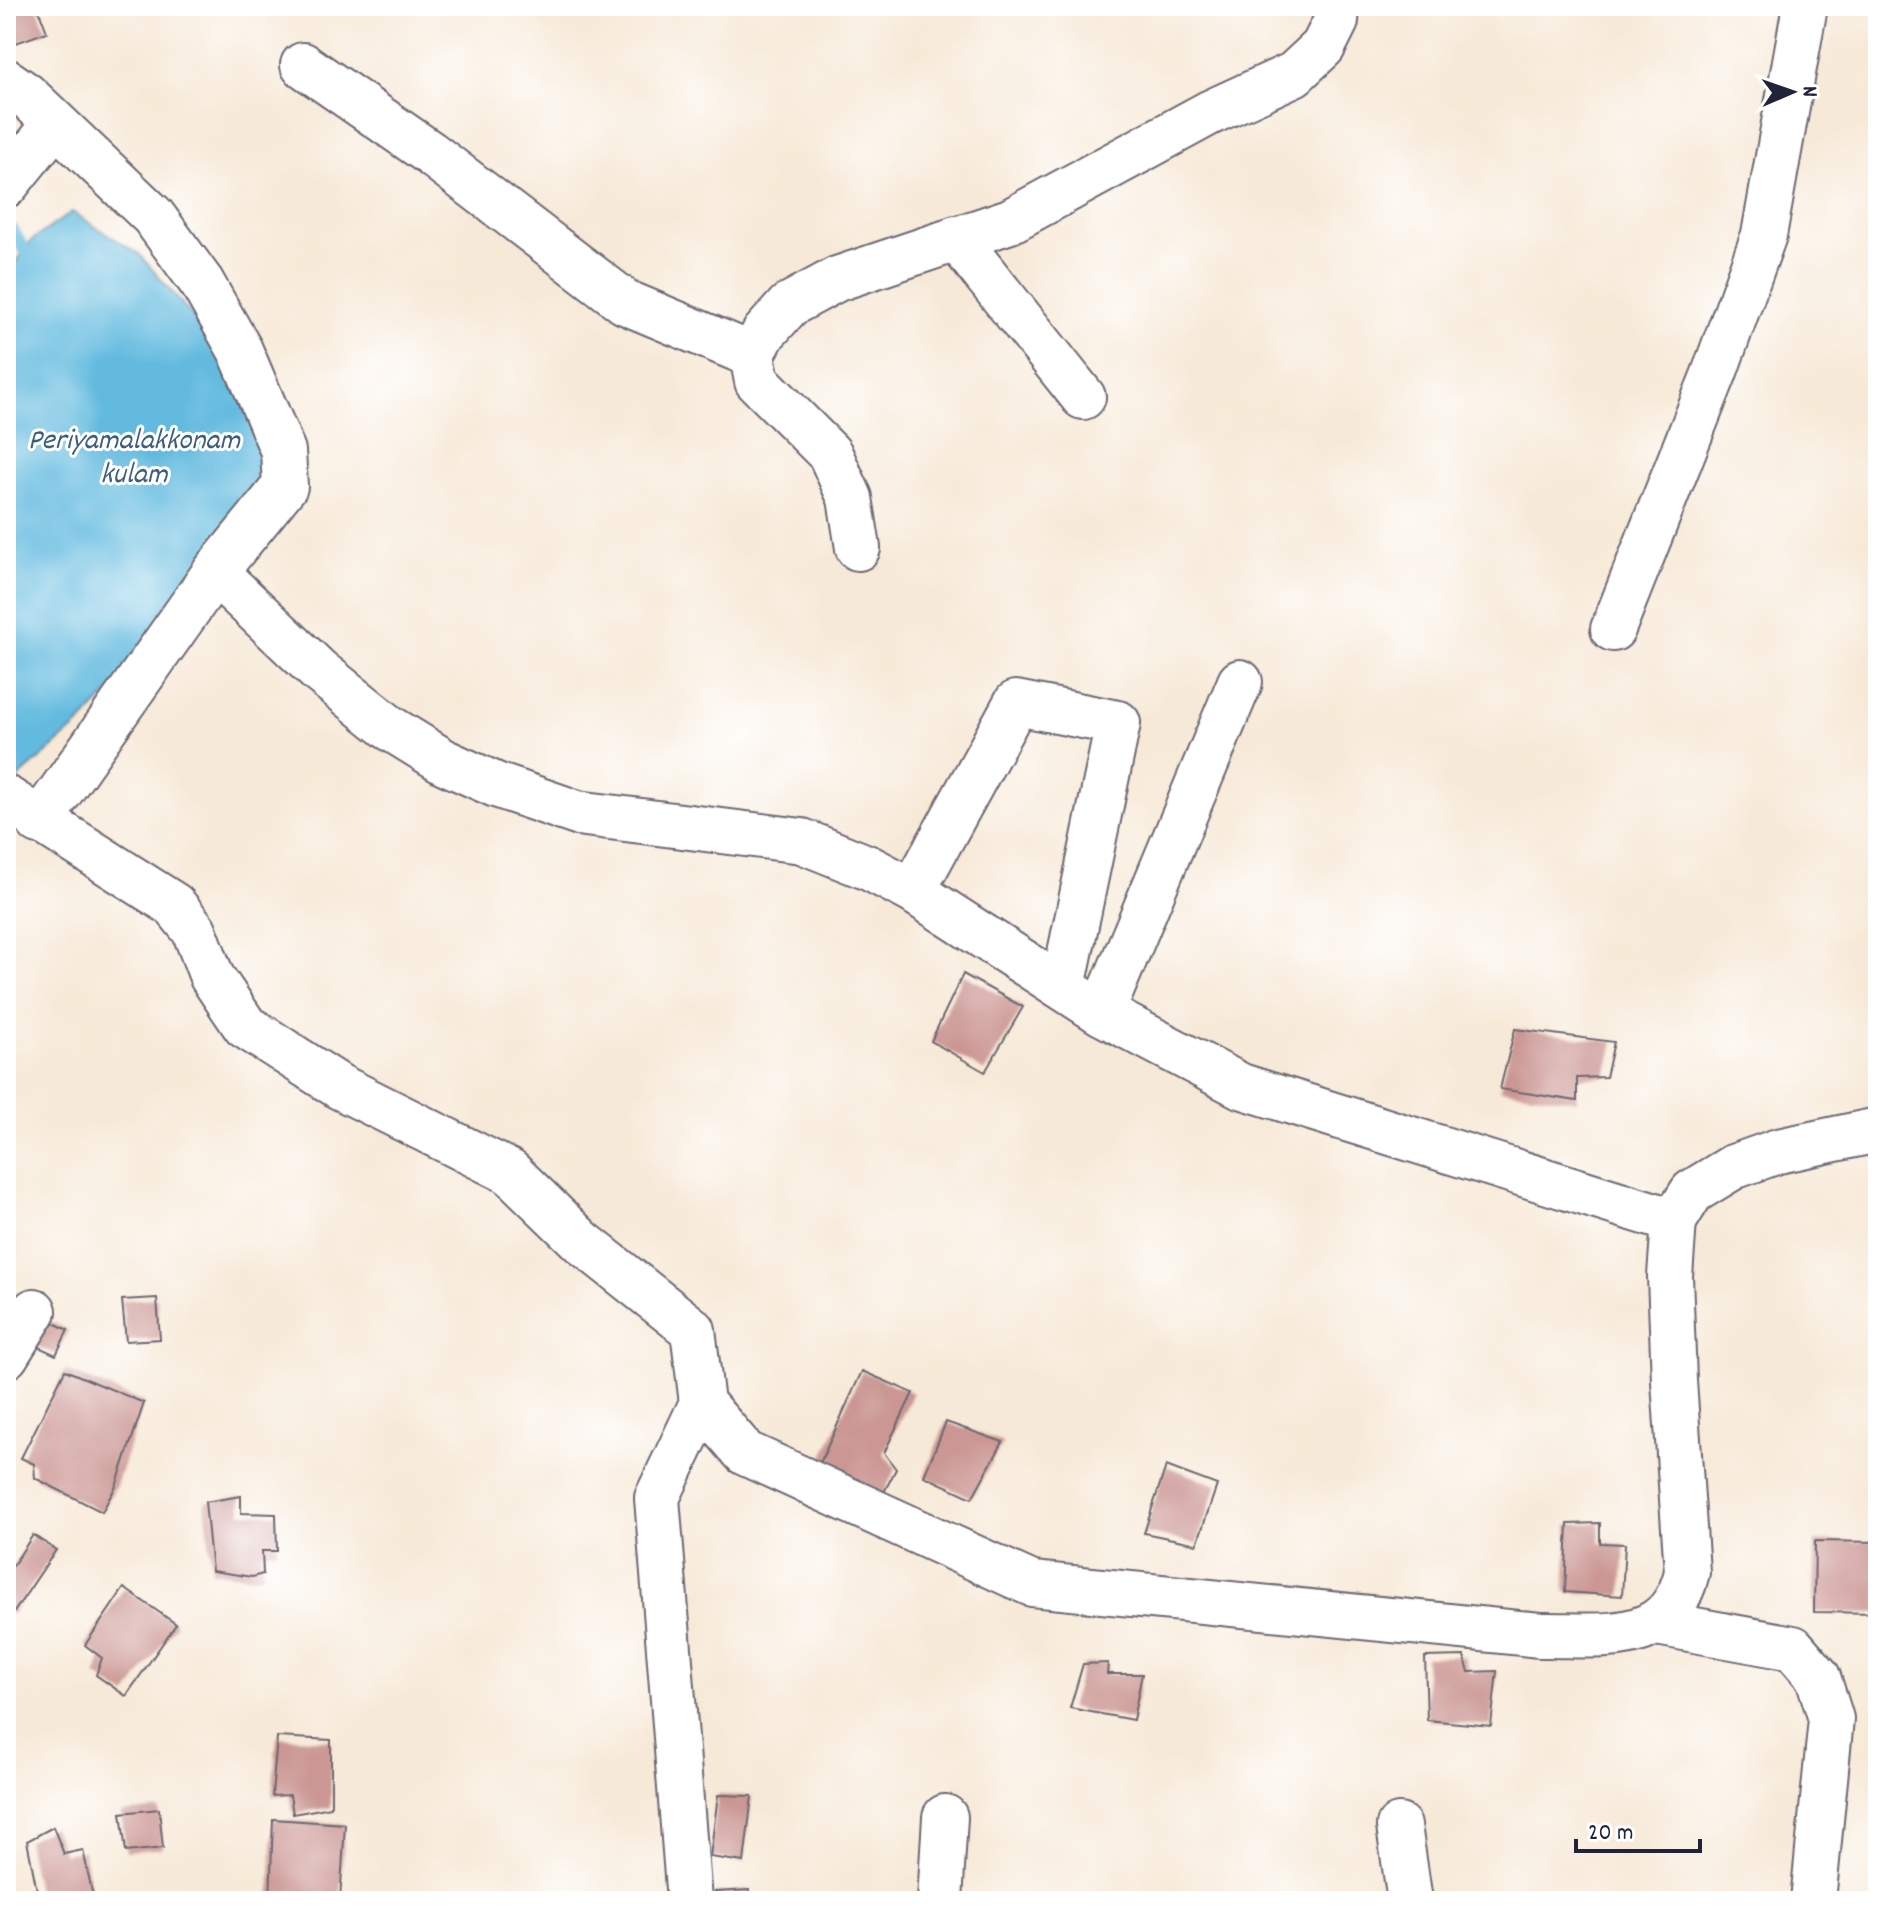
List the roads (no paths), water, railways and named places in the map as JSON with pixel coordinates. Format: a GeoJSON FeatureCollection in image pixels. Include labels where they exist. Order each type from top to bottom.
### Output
{"type":"FeatureCollection","features":[{"type":"Feature","properties":{"kind":"street"},"geometry":{"type":"LineString","coordinates":[[858,548],[850,498],[830,454],[757,381],[752,355],[764,333],[789,305],[837,279],[1010,221],[1209,113],[1294,74],[1323,47],[1336,21],[1337,6]]}},
{"type":"Feature","properties":{"kind":"street"},"geometry":{"type":"LineString","coordinates":[[1613,629],[1714,374],[1764,235],[1805,6]]}},
{"type":"Feature","properties":{"kind":"street"},"geometry":{"type":"LineString","coordinates":[[303,65],[430,153],[625,302],[752,355]]}},
{"type":"Feature","properties":{"kind":"street"},"geometry":{"type":"LineString","coordinates":[[6,81],[153,216],[202,283],[240,350],[283,451],[285,486],[23,810],[174,905],[194,930],[212,977],[245,1026],[340,1087],[510,1172],[582,1242],[693,1330],[702,1403],[657,1498],[689,1901]]}},
{"type":"Feature","properties":{"kind":"street"},"geometry":{"type":"LineString","coordinates":[[6,185],[55,124]]}},
{"type":"Feature","properties":{"kind":"street"},"geometry":{"type":"LineString","coordinates":[[956,238],[1083,397]]}},
{"type":"Feature","properties":{"kind":"street"},"geometry":{"type":"LineString","coordinates":[[215,572],[319,671],[390,728],[445,762],[496,785],[577,813],[802,841],[869,868],[913,891],[1102,1013],[1241,1086],[1674,1221]]}},
{"type":"Feature","properties":{"kind":"street"},"geometry":{"type":"LineString","coordinates":[[1102,1013],[1240,682]]}},
{"type":"Feature","properties":{"kind":"street"},"geometry":{"type":"LineString","coordinates":[[913,891],[1016,703],[1118,723],[1063,987]]}},
{"type":"Feature","properties":{"kind":"street"},"geometry":{"type":"LineString","coordinates":[[702,1403],[745,1453],[1032,1584],[1540,1635],[1622,1634],[1657,1623],[1680,1600],[1687,1572],[1670,1276],[1674,1221],[1692,1192],[1733,1167],[1778,1151],[1878,1130]]}},
{"type":"Feature","properties":{"kind":"street"},"geometry":{"type":"LineString","coordinates":[[6,1356],[34,1311]]}},
{"type":"Feature","properties":{"kind":"street"},"geometry":{"type":"LineString","coordinates":[[1657,1623],[1793,1648],[1818,1677],[1831,1719],[1813,1901]]}},
{"type":"Feature","properties":{"kind":"street"},"geometry":{"type":"LineString","coordinates":[[940,1901],[945,1817]]}},
{"type":"Feature","properties":{"kind":"street"},"geometry":{"type":"LineString","coordinates":[[1399,1826],[1410,1901]]}},
{"type":"Feature","properties":{"kind":"water","name":"Periyamalakkonam kulam"},"geometry":{"type":"Polygon","coordinates":[[[72,212],[139,254],[196,320],[246,388],[278,477],[146,653],[81,723],[13,782],[6,777],[6,277],[31,241],[72,212]]]}},
{"type":"Feature","properties":{"kind":"waterway"},"geometry":{"type":"LineString","coordinates":[[12,229],[32,262]]}}]}
